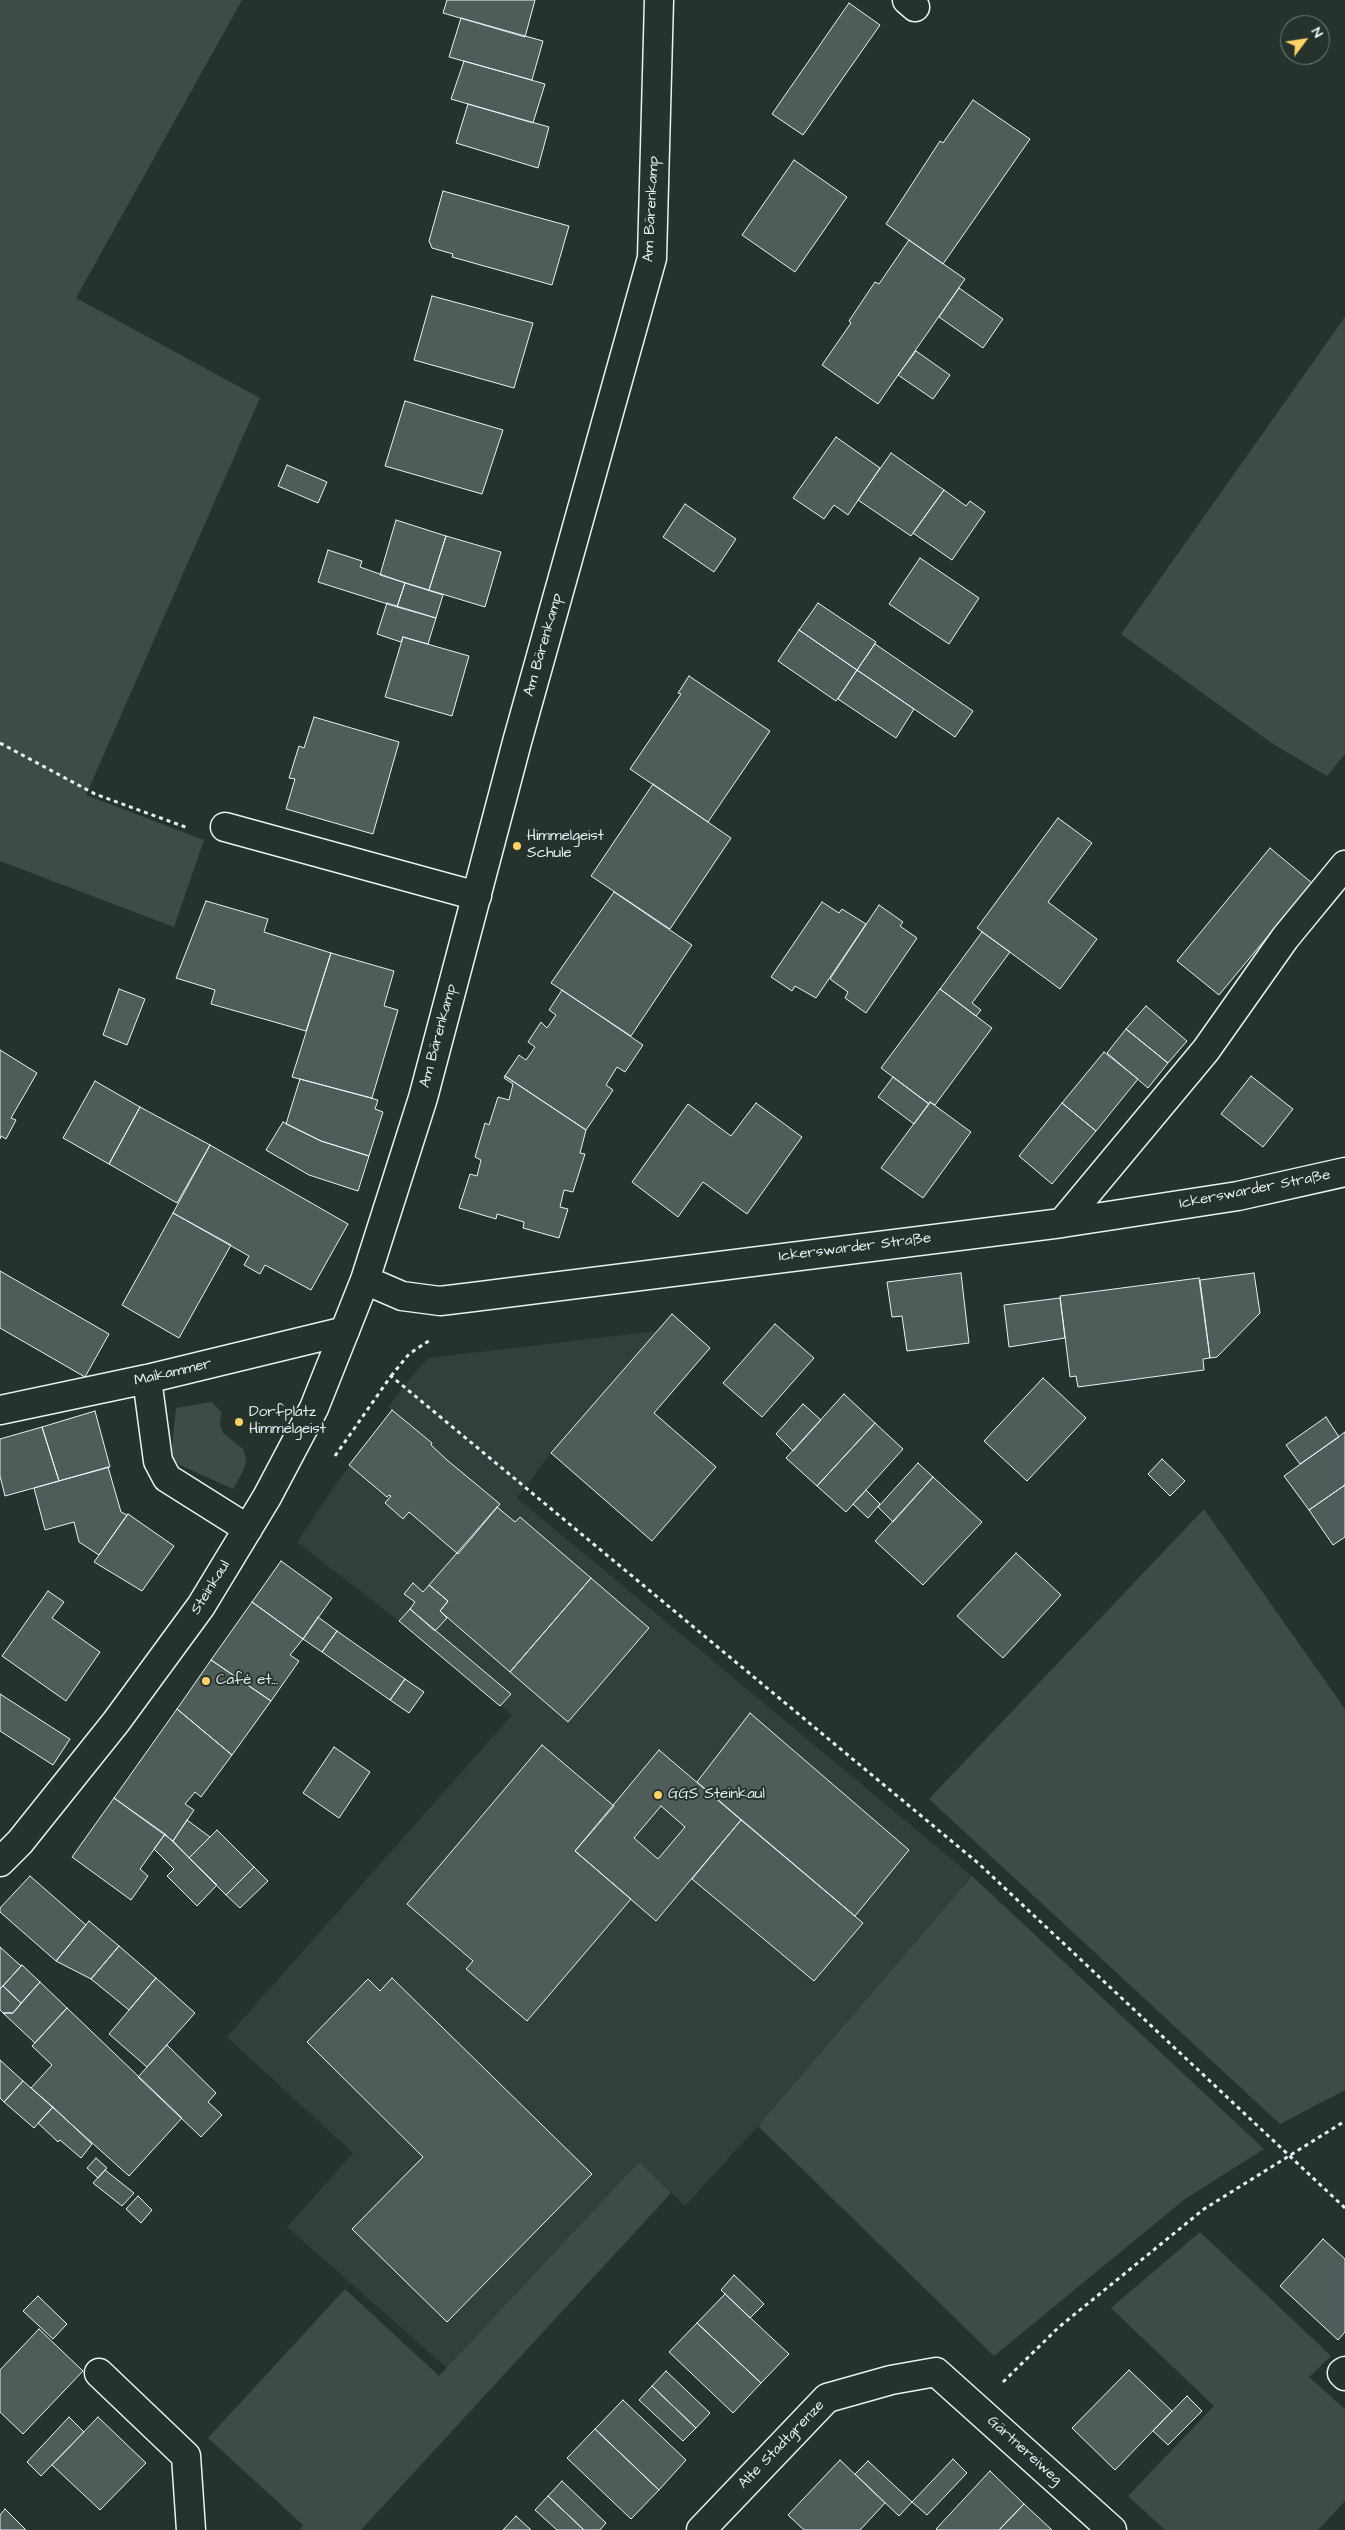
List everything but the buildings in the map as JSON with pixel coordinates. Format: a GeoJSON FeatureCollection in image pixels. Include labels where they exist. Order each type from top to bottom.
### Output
{"type":"FeatureCollection","features":[{"type":"Feature","properties":{"kind":"street","name":"Am Bärenkamp"},"geometry":{"type":"LineString","coordinates":[[365,1280],[423,1098],[519,732],[652,258],[659,0]]}},
{"type":"Feature","properties":{"kind":"street"},"geometry":{"type":"LineString","coordinates":[[225,827],[477,896]]}},
{"type":"Feature","properties":{"kind":"street"},"geometry":{"type":"LineString","coordinates":[[1062,1222],[1206,1050],[1285,938],[1345,865]]}},
{"type":"Feature","properties":{"kind":"street","name":"Ickerswarder Straße"},"geometry":{"type":"LineString","coordinates":[[365,1280],[402,1296],[440,1301],[1062,1222],[1238,1196],[1345,1172]]}},
{"type":"Feature","properties":{"kind":"street","name":"Steinkaul"},"geometry":{"type":"LineString","coordinates":[[0,1862],[20,1842],[116,1722],[201,1606],[267,1498],[314,1408],[365,1280]]}},
{"type":"Feature","properties":{"kind":"street","name":"Maikammer"},"geometry":{"type":"LineString","coordinates":[[0,1410],[147,1380],[344,1331]]}},
{"type":"Feature","properties":{"kind":"street"},"geometry":{"type":"LineString","coordinates":[[147,1380],[158,1461],[168,1478],[248,1529]]}},
{"type":"Feature","properties":{"kind":"street"},"geometry":{"type":"LineString","coordinates":[[1345,2370],[1342,2373],[1345,2376]]}},
{"type":"Feature","properties":{"kind":"street","name":"Gärtnereiweg"},"geometry":{"type":"LineString","coordinates":[[936,2372],[1112,2530]]}},
{"type":"Feature","properties":{"kind":"street","name":"Alte Stadtgrenze"},"geometry":{"type":"LineString","coordinates":[[701,2530],[827,2398],[891,2380],[936,2372]]}},
{"type":"Feature","properties":{"kind":"street"},"geometry":{"type":"LineString","coordinates":[[99,2373],[186,2456],[191,2530]]}},
{"type":"Feature","properties":{"kind":"path"},"geometry":{"type":"LineString","coordinates":[[0,743],[94,794],[196,831],[215,824],[225,827]]}},
{"type":"Feature","properties":{"kind":"path"},"geometry":{"type":"LineString","coordinates":[[330,1464],[391,1376],[409,1354],[430,1340],[440,1301]]}},
{"type":"Feature","properties":{"kind":"path"},"geometry":{"type":"LineString","coordinates":[[391,1376],[978,1863],[1345,2208]]}},
{"type":"Feature","properties":{"kind":"path"},"geometry":{"type":"LineString","coordinates":[[976,2408],[1059,2327],[1204,2209],[1345,2121]]}},
{"type":"Feature","properties":{"kind":"shaded area"},"geometry":{"type":"Polygon","coordinates":[[[0,0],[242,0],[76,298],[260,398],[86,795],[204,840],[174,927],[0,861],[0,0]]]}},
{"type":"Feature","properties":{"kind":"shaded area"},"geometry":{"type":"Polygon","coordinates":[[[1345,317],[1345,754],[1327,776],[1270,742],[1121,634],[1345,317]]]}},
{"type":"Feature","properties":{"kind":"shaded area","name":"GGS Steinkaul"},"geometry":{"type":"Polygon","coordinates":[[[657,1331],[551,1453],[517,1498],[972,1876],[758,2126],[685,2206],[639,2162],[447,2368],[287,2227],[353,2153],[227,2037],[512,1715],[399,1621],[297,1542],[340,1478],[392,1410],[388,1407],[411,1377],[429,1358],[657,1331]]]}},
{"type":"Feature","properties":{"kind":"shaded area"},"geometry":{"type":"Polygon","coordinates":[[[211,1402],[221,1412],[220,1426],[223,1433],[243,1449],[246,1458],[245,1467],[233,1489],[180,1465],[171,1458],[176,1408],[211,1402]]]}},
{"type":"Feature","properties":{"kind":"shaded area"},"geometry":{"type":"Polygon","coordinates":[[[1204,1509],[1345,1709],[1345,2090],[1280,2124],[929,1799],[1204,1509]]]}},
{"type":"Feature","properties":{"kind":"shaded area"},"geometry":{"type":"Polygon","coordinates":[[[972,1876],[1264,2149],[1185,2199],[994,2356],[758,2126],[972,1876]]]}},
{"type":"Feature","properties":{"kind":"shaded area"},"geometry":{"type":"Polygon","coordinates":[[[639,2162],[671,2193],[361,2530],[299,2530],[303,2525],[208,2438],[345,2289],[439,2376],[639,2162]]]}},
{"type":"Feature","properties":{"kind":"shaded area"},"geometry":{"type":"Polygon","coordinates":[[[1200,2232],[1331,2356],[1309,2377],[1345,2409],[1345,2501],[1318,2530],[1165,2530],[1128,2496],[1214,2406],[1111,2308],[1200,2232]]]}},
{"type":"Feature","properties":{"kind":"place","name":"Himmelgeist Schule"},"geometry":{"type":"Point","coordinates":[517,846]}},
{"type":"Feature","properties":{"kind":"place","name":"Dorfplatz Himmelgeist"},"geometry":{"type":"Point","coordinates":[239,1422]}},
{"type":"Feature","properties":{"kind":"place","name":"Café et..."},"geometry":{"type":"Point","coordinates":[206,1681]}},
{"type":"Feature","properties":{"kind":"place","name":"GGS Steinkaul"},"geometry":{"type":"Point","coordinates":[658,1795]}}]}
